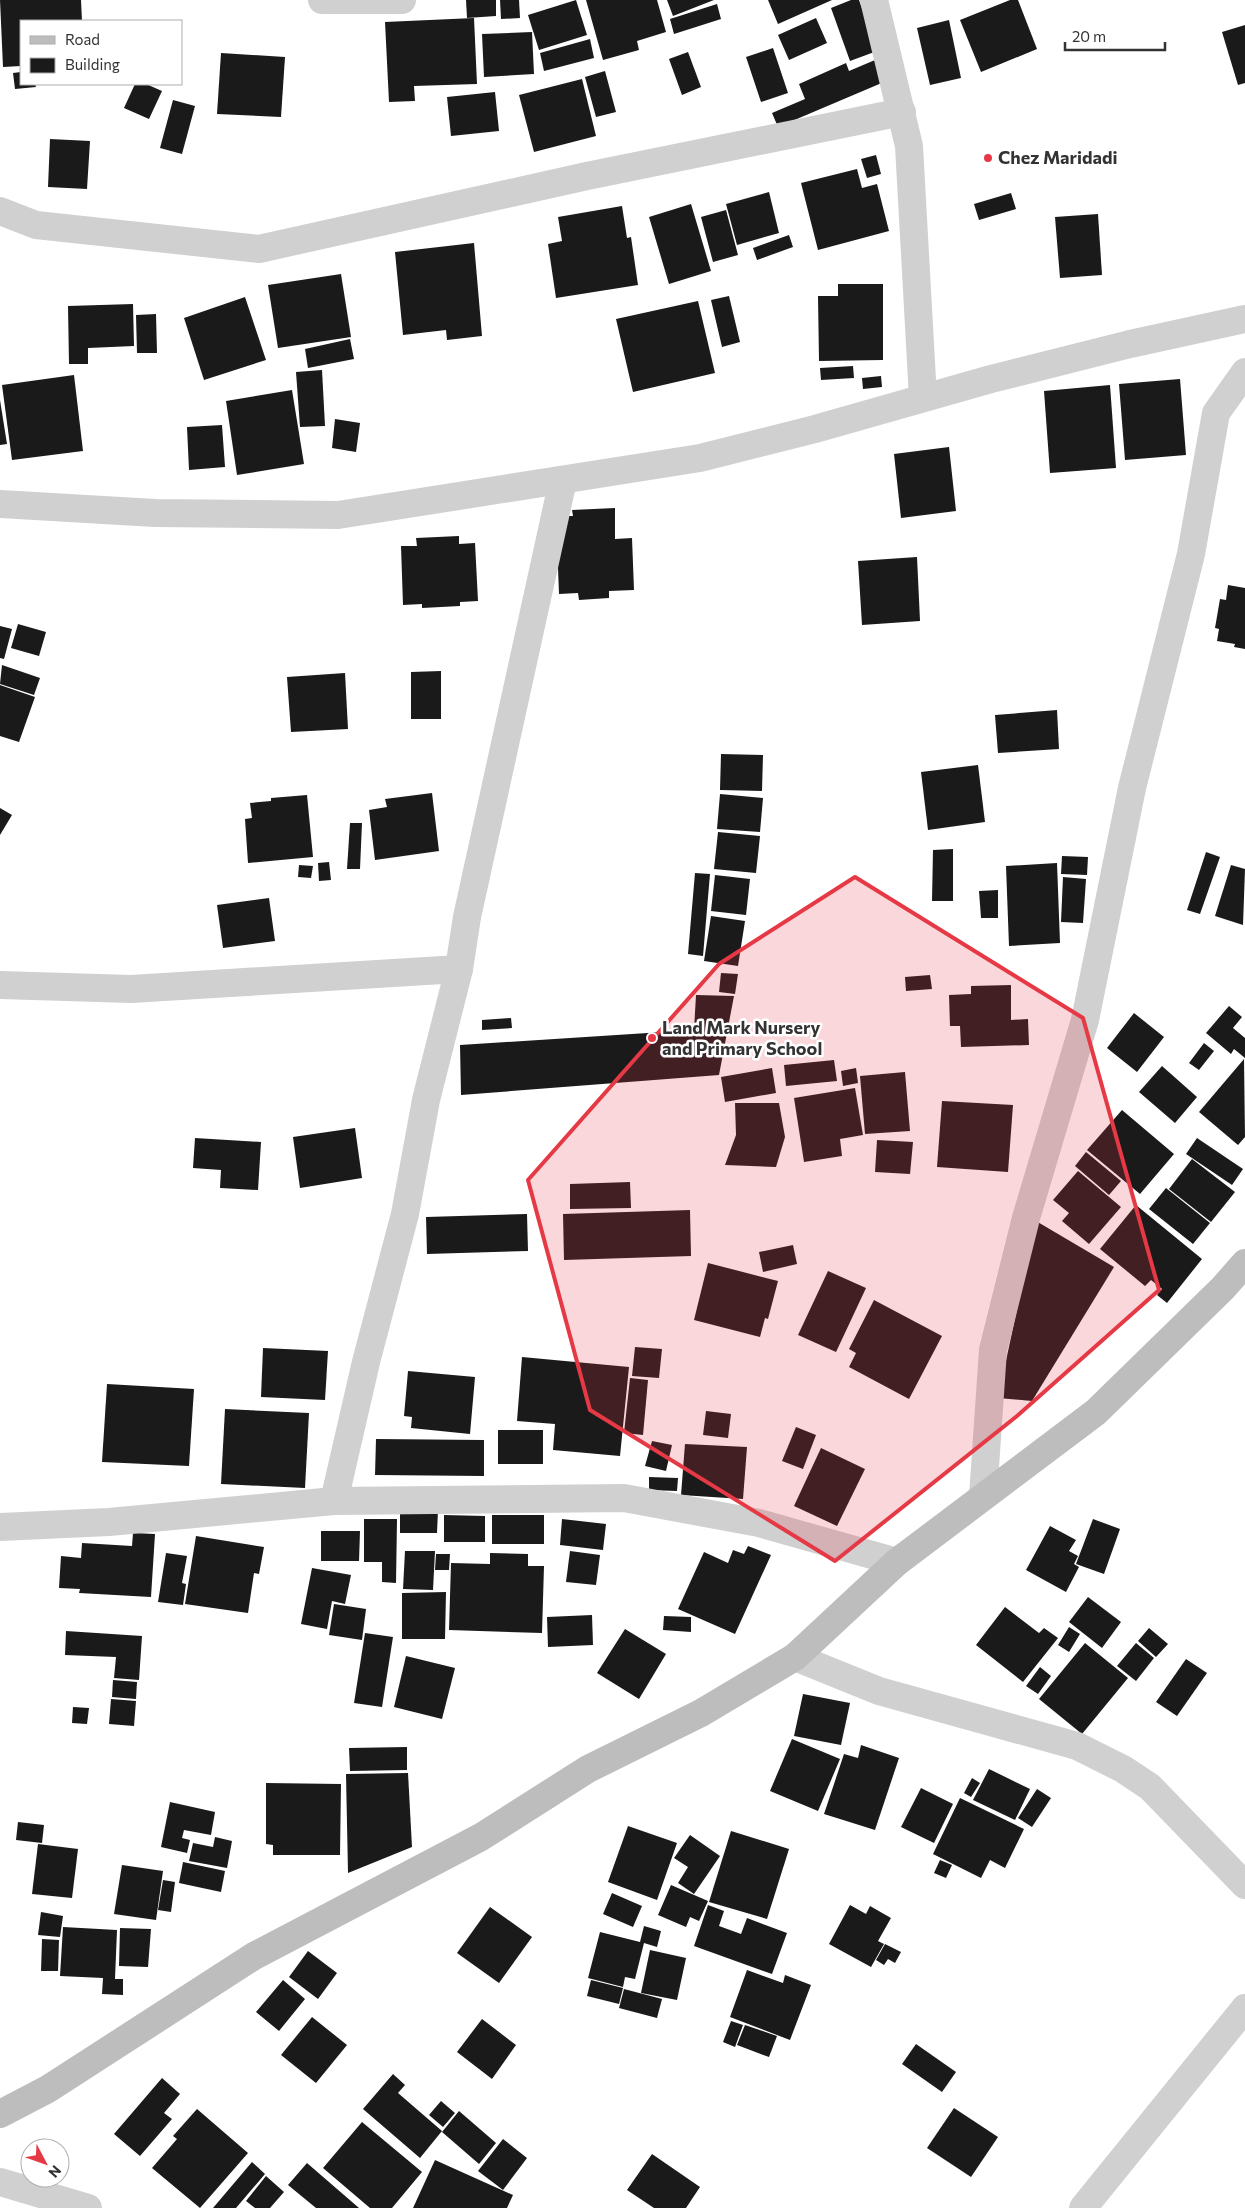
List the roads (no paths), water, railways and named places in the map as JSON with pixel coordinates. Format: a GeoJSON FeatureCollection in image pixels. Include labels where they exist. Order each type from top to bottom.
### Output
{"type":"FeatureCollection","features":[{"type":"Feature","properties":{"kind":"main road"},"geometry":{"type":"LineString","coordinates":[[0,2114],[48,2089],[254,1956],[481,1837],[588,1769],[701,1713],[795,1657],[896,1562],[1096,1412],[1223,1288],[1245,1263]]}},
{"type":"Feature","properties":{"kind":"street"},"geometry":{"type":"LineString","coordinates":[[322,0],[402,0]]}},
{"type":"Feature","properties":{"kind":"street"},"geometry":{"type":"LineString","coordinates":[[874,0],[909,146],[923,398]]}},
{"type":"Feature","properties":{"kind":"street"},"geometry":{"type":"LineString","coordinates":[[0,211],[36,225],[259,249],[587,176],[902,112]]}},
{"type":"Feature","properties":{"kind":"street"},"geometry":{"type":"LineString","coordinates":[[0,504],[155,513],[338,515],[700,458],[1130,344],[1245,319]]}},
{"type":"Feature","properties":{"kind":"street"},"geometry":{"type":"LineString","coordinates":[[983,1496],[993,1350],[1026,1218],[1085,1020],[1132,788],[1191,554],[1216,413],[1245,372]]}},
{"type":"Feature","properties":{"kind":"street"},"geometry":{"type":"LineString","coordinates":[[334,1501],[366,1362],[405,1214],[426,1100],[459,969],[467,917],[564,480]]}},
{"type":"Feature","properties":{"kind":"street"},"geometry":{"type":"LineString","coordinates":[[0,985],[131,989],[459,969]]}},
{"type":"Feature","properties":{"kind":"street"},"geometry":{"type":"LineString","coordinates":[[0,1527],[109,1522],[334,1501],[624,1498],[759,1523],[896,1562]]}},
{"type":"Feature","properties":{"kind":"street"},"geometry":{"type":"LineString","coordinates":[[795,1657],[879,1691],[1077,1746],[1123,1769],[1150,1787],[1245,1885]]}},
{"type":"Feature","properties":{"kind":"street"},"geometry":{"type":"LineString","coordinates":[[1083,2208],[1245,2008]]}},
{"type":"Feature","properties":{"kind":"street"},"geometry":{"type":"LineString","coordinates":[[0,2182],[88,2208]]}},
{"type":"Feature","properties":{"kind":"place","name":"Chez Maridadi"},"geometry":{"type":"Point","coordinates":[988,158]}},
{"type":"Feature","properties":{"kind":"place","name":"Land Mark Nursery and Primary School"},"geometry":{"type":"Point","coordinates":[652,1038]}}]}
